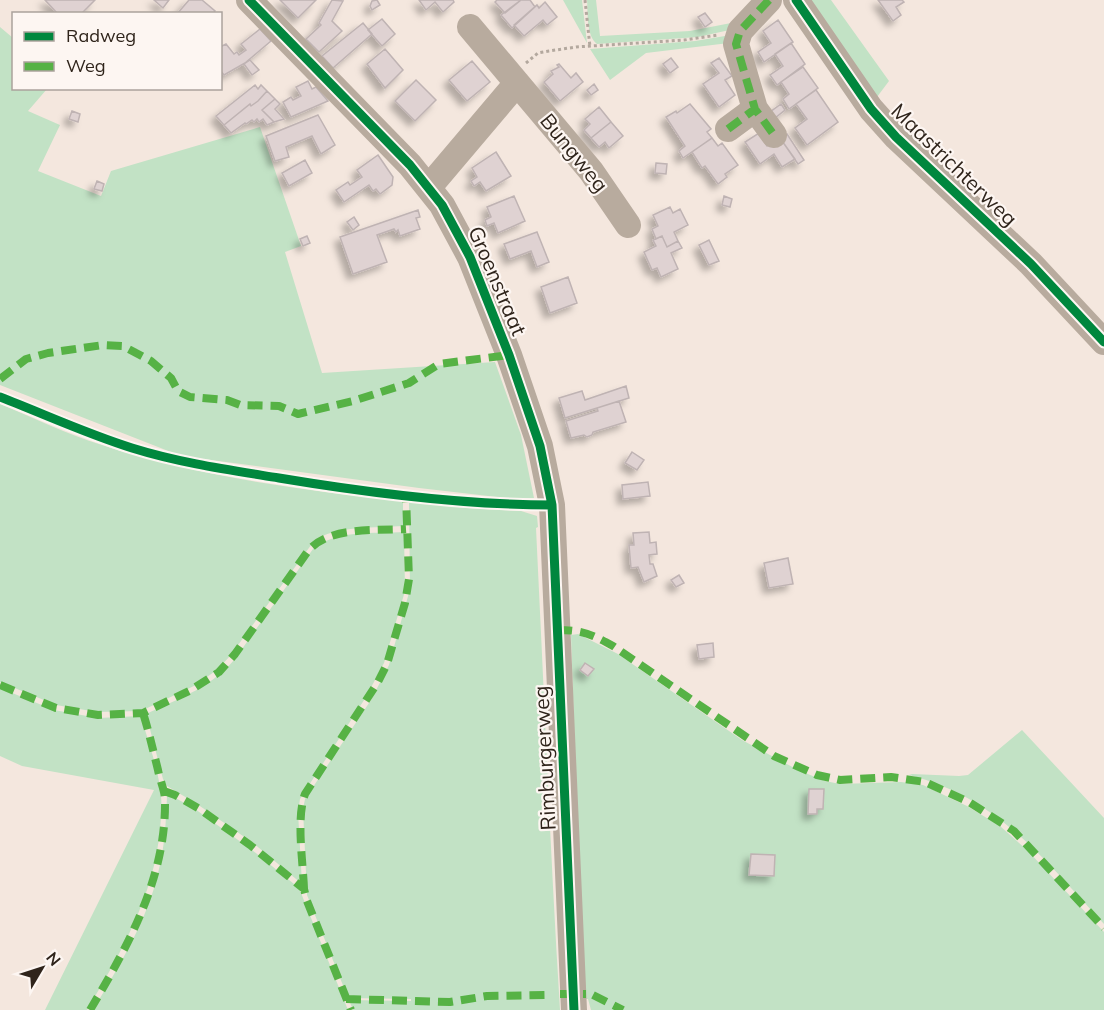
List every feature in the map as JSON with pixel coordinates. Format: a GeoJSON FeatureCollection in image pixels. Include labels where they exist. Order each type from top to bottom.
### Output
{"type":"FeatureCollection","features":[{"type":"Feature","properties":{"kind":"street","name":"Groenstraat"},"geometry":{"type":"LineString","coordinates":[[249,0],[429,187],[442,205],[470,257],[509,356],[540,446],[552,505]]}},
{"type":"Feature","properties":{"kind":"street"},"geometry":{"type":"LineString","coordinates":[[770,0],[740,31],[736,44],[755,109],[774,135]]}},
{"type":"Feature","properties":{"kind":"street","name":"Maastrichterweg"},"geometry":{"type":"LineString","coordinates":[[796,0],[871,110],[896,137],[1031,264],[1104,342]]}},
{"type":"Feature","properties":{"kind":"street","name":"Bungweg"},"geometry":{"type":"LineString","coordinates":[[470,27],[591,171],[628,225]]}},
{"type":"Feature","properties":{"kind":"street"},"geometry":{"type":"LineString","coordinates":[[429,187],[517,83]]}},
{"type":"Feature","properties":{"kind":"street"},"geometry":{"type":"LineString","coordinates":[[728,129],[755,109]]}},
{"type":"Feature","properties":{"kind":"street","name":"Rimburgerweg"},"geometry":{"type":"LineString","coordinates":[[552,505],[574,1010]]}},
{"type":"Feature","properties":{"kind":"path"},"geometry":{"type":"LineString","coordinates":[[585,0],[590,47]]}},
{"type":"Feature","properties":{"kind":"path"},"geometry":{"type":"LineString","coordinates":[[517,83],[517,74],[538,53],[699,39],[740,31]]}},
{"type":"Feature","properties":{"kind":"green space"},"geometry":{"type":"Polygon","coordinates":[[[563,0],[582,0],[587,43],[563,0]]]}},
{"type":"Feature","properties":{"kind":"green space"},"geometry":{"type":"Polygon","coordinates":[[[587,0],[596,0],[600,36],[690,31],[731,23],[734,29],[698,37],[597,44],[589,30],[587,0]]]}},
{"type":"Feature","properties":{"kind":"green space"},"geometry":{"type":"Polygon","coordinates":[[[810,0],[831,0],[889,81],[877,97],[810,0]]]}},
{"type":"Feature","properties":{"kind":"green space"},"geometry":{"type":"Polygon","coordinates":[[[0,27],[12,37],[12,90],[46,90],[28,111],[60,125],[38,171],[101,196],[111,171],[260,127],[301,246],[285,252],[322,373],[495,362],[521,435],[534,498],[515,499],[419,488],[181,456],[0,385],[0,27]]]}},
{"type":"Feature","properties":{"kind":"green space"},"geometry":{"type":"Polygon","coordinates":[[[731,35],[729,43],[646,53],[610,80],[590,49],[695,41],[731,35]]]}},
{"type":"Feature","properties":{"kind":"green space"},"geometry":{"type":"Polygon","coordinates":[[[0,404],[89,441],[176,466],[289,487],[403,501],[403,526],[345,530],[314,541],[230,656],[218,669],[196,685],[141,711],[97,712],[56,705],[0,682],[0,404]]]}},
{"type":"Feature","properties":{"kind":"green space"},"geometry":{"type":"Polygon","coordinates":[[[409,502],[521,511],[537,516],[560,1010],[353,1010],[349,1000],[411,1001],[411,999],[348,998],[307,895],[303,809],[305,799],[371,700],[389,665],[410,589],[409,502]]]}},
{"type":"Feature","properties":{"kind":"green space"},"geometry":{"type":"Polygon","coordinates":[[[404,532],[405,591],[384,663],[366,697],[300,799],[298,812],[302,884],[253,843],[167,786],[163,779],[146,714],[195,691],[218,676],[237,656],[313,549],[344,535],[404,532]]]}},
{"type":"Feature","properties":{"kind":"green space"},"geometry":{"type":"Polygon","coordinates":[[[578,634],[618,654],[742,740],[798,770],[825,781],[840,784],[901,782],[923,785],[967,806],[1000,826],[1028,851],[1104,932],[1104,1010],[591,1010],[588,999],[583,999],[571,635],[578,634]]]}},
{"type":"Feature","properties":{"kind":"green space"},"geometry":{"type":"Polygon","coordinates":[[[0,688],[54,710],[98,718],[141,716],[156,766],[160,786],[161,812],[157,854],[151,878],[134,923],[87,1010],[45,1010],[154,790],[22,766],[0,756],[0,688]]]}},
{"type":"Feature","properties":{"kind":"green space"},"geometry":{"type":"Polygon","coordinates":[[[1022,730],[1104,818],[1104,924],[1040,855],[994,815],[941,785],[909,775],[968,775],[1022,730]]]}},
{"type":"Feature","properties":{"kind":"green space"},"geometry":{"type":"Polygon","coordinates":[[[167,796],[172,796],[195,809],[252,850],[299,888],[348,1010],[93,1010],[132,942],[148,906],[163,851],[167,796]]]}},
{"type":"Feature","properties":{"kind":"building"},"geometry":{"type":"Polygon","coordinates":[[[45,0],[95,0],[83,12],[56,12],[45,0]]]}},
{"type":"Feature","properties":{"kind":"building"},"geometry":{"type":"Polygon","coordinates":[[[154,0],[169,0],[163,8],[154,0]]]}},
{"type":"Feature","properties":{"kind":"building"},"geometry":{"type":"Polygon","coordinates":[[[189,0],[202,0],[215,11],[214,12],[179,12],[189,0]]]}},
{"type":"Feature","properties":{"kind":"building"},"geometry":{"type":"Polygon","coordinates":[[[280,0],[316,0],[298,18],[280,0]]]}},
{"type":"Feature","properties":{"kind":"building"},"geometry":{"type":"Polygon","coordinates":[[[332,0],[343,1],[332,21],[342,31],[319,52],[306,39],[321,25],[319,23],[332,0]]]}},
{"type":"Feature","properties":{"kind":"building"},"geometry":{"type":"Polygon","coordinates":[[[377,0],[380,5],[372,10],[370,6],[372,1],[377,0]]]}},
{"type":"Feature","properties":{"kind":"building"},"geometry":{"type":"Polygon","coordinates":[[[419,0],[453,0],[454,2],[443,12],[435,2],[426,10],[419,0]]]}},
{"type":"Feature","properties":{"kind":"building"},"geometry":{"type":"Polygon","coordinates":[[[497,0],[521,0],[505,13],[495,2],[497,0]]]}},
{"type":"Feature","properties":{"kind":"building"},"geometry":{"type":"Polygon","coordinates":[[[521,0],[530,0],[535,7],[512,28],[501,15],[521,0]]]}},
{"type":"Feature","properties":{"kind":"building"},"geometry":{"type":"Polygon","coordinates":[[[878,0],[902,0],[904,2],[896,7],[901,15],[893,21],[878,0]]]}},
{"type":"Feature","properties":{"kind":"building"},"geometry":{"type":"Polygon","coordinates":[[[545,2],[557,17],[547,25],[543,20],[524,36],[514,25],[537,5],[539,8],[545,2]]]}},
{"type":"Feature","properties":{"kind":"building"},"geometry":{"type":"Polygon","coordinates":[[[705,13],[712,22],[705,27],[698,17],[705,13]]]}},
{"type":"Feature","properties":{"kind":"building"},"geometry":{"type":"Polygon","coordinates":[[[382,19],[395,34],[382,46],[368,30],[382,19]]]}},
{"type":"Feature","properties":{"kind":"building"},"geometry":{"type":"Polygon","coordinates":[[[778,20],[793,42],[764,62],[758,52],[771,43],[763,31],[778,20]]]}},
{"type":"Feature","properties":{"kind":"building"},"geometry":{"type":"Polygon","coordinates":[[[363,23],[372,34],[333,68],[322,56],[363,23]]]}},
{"type":"Feature","properties":{"kind":"building"},"geometry":{"type":"Polygon","coordinates":[[[260,29],[271,41],[245,63],[224,75],[222,72],[222,46],[226,44],[234,54],[237,52],[239,55],[246,50],[241,44],[260,29]]]}},
{"type":"Feature","properties":{"kind":"building"},"geometry":{"type":"Polygon","coordinates":[[[791,43],[805,64],[777,85],[770,75],[783,66],[775,54],[791,43]]]}},
{"type":"Feature","properties":{"kind":"building"},"geometry":{"type":"Polygon","coordinates":[[[385,49],[403,70],[385,88],[367,64],[385,49]]]}},
{"type":"Feature","properties":{"kind":"building"},"geometry":{"type":"Polygon","coordinates":[[[671,58],[678,67],[670,73],[663,64],[671,58]]]}},
{"type":"Feature","properties":{"kind":"building"},"geometry":{"type":"Polygon","coordinates":[[[719,58],[732,76],[725,80],[735,95],[719,107],[703,84],[719,73],[711,63],[719,58]]]}},
{"type":"Feature","properties":{"kind":"building"},"geometry":{"type":"Polygon","coordinates":[[[250,60],[259,70],[252,75],[244,64],[250,60]]]}},
{"type":"Feature","properties":{"kind":"building"},"geometry":{"type":"Polygon","coordinates":[[[472,61],[490,82],[467,101],[449,80],[472,61]]]}},
{"type":"Feature","properties":{"kind":"building"},"geometry":{"type":"Polygon","coordinates":[[[559,64],[571,78],[576,73],[583,82],[560,101],[544,82],[553,74],[551,71],[559,67],[557,65],[559,64]]]}},
{"type":"Feature","properties":{"kind":"building"},"geometry":{"type":"Polygon","coordinates":[[[803,67],[818,88],[789,109],[783,99],[789,94],[781,82],[803,67]]]}},
{"type":"Feature","properties":{"kind":"building"},"geometry":{"type":"Polygon","coordinates":[[[416,80],[436,100],[415,121],[395,101],[416,80]]]}},
{"type":"Feature","properties":{"kind":"building"},"geometry":{"type":"Polygon","coordinates":[[[308,81],[312,89],[316,87],[328,101],[291,117],[283,102],[291,97],[293,100],[301,96],[296,87],[308,81]]]}},
{"type":"Feature","properties":{"kind":"building"},"geometry":{"type":"Polygon","coordinates":[[[594,84],[598,90],[591,95],[587,90],[594,84]]]}},
{"type":"Feature","properties":{"kind":"building"},"geometry":{"type":"Polygon","coordinates":[[[255,85],[258,89],[261,85],[267,91],[258,101],[251,106],[250,104],[224,125],[216,116],[255,85]]]}},
{"type":"Feature","properties":{"kind":"building"},"geometry":{"type":"Polygon","coordinates":[[[816,90],[838,122],[807,145],[795,128],[807,119],[796,104],[816,90]]]}},
{"type":"Feature","properties":{"kind":"building"},"geometry":{"type":"Polygon","coordinates":[[[267,91],[275,99],[262,110],[274,122],[267,125],[263,119],[259,122],[257,119],[254,122],[252,120],[231,133],[224,125],[250,104],[251,106],[258,101],[267,91]]]}},
{"type":"Feature","properties":{"kind":"building"},"geometry":{"type":"Polygon","coordinates":[[[275,99],[280,104],[275,109],[284,119],[274,122],[262,110],[275,99]]]}},
{"type":"Feature","properties":{"kind":"building"},"geometry":{"type":"Polygon","coordinates":[[[690,104],[711,129],[707,132],[712,138],[683,158],[679,151],[685,146],[666,117],[690,104]]]}},
{"type":"Feature","properties":{"kind":"building"},"geometry":{"type":"Polygon","coordinates":[[[781,104],[785,110],[775,118],[770,112],[781,104]]]}},
{"type":"Feature","properties":{"kind":"building"},"geometry":{"type":"Polygon","coordinates":[[[599,107],[611,122],[591,138],[584,130],[590,124],[585,119],[599,107]]]}},
{"type":"Feature","properties":{"kind":"building"},"geometry":{"type":"Polygon","coordinates":[[[72,111],[80,114],[78,122],[69,119],[72,111]]]}},
{"type":"Feature","properties":{"kind":"building"},"geometry":{"type":"Polygon","coordinates":[[[318,115],[335,145],[321,154],[312,136],[286,147],[289,157],[275,161],[266,136],[318,115]]]}},
{"type":"Feature","properties":{"kind":"building"},"geometry":{"type":"Polygon","coordinates":[[[611,122],[623,136],[609,148],[605,142],[599,147],[591,138],[611,122]]]}},
{"type":"Feature","properties":{"kind":"building"},"geometry":{"type":"Polygon","coordinates":[[[759,133],[767,146],[780,138],[795,159],[782,167],[774,154],[760,164],[745,142],[759,133]]]}},
{"type":"Feature","properties":{"kind":"building"},"geometry":{"type":"Polygon","coordinates":[[[787,134],[804,160],[798,164],[780,138],[787,134]]]}},
{"type":"Feature","properties":{"kind":"building"},"geometry":{"type":"Polygon","coordinates":[[[712,138],[718,146],[722,143],[738,165],[725,174],[727,177],[718,184],[705,166],[702,168],[692,152],[712,138]]]}},
{"type":"Feature","properties":{"kind":"building"},"geometry":{"type":"Polygon","coordinates":[[[496,152],[511,176],[486,191],[480,182],[474,186],[471,181],[477,177],[472,168],[496,152]]]}},
{"type":"Feature","properties":{"kind":"building"},"geometry":{"type":"Polygon","coordinates":[[[378,155],[393,177],[392,185],[380,194],[376,189],[373,191],[369,185],[344,202],[336,190],[362,177],[357,170],[378,155]]]}},
{"type":"Feature","properties":{"kind":"building"},"geometry":{"type":"Polygon","coordinates":[[[305,160],[312,173],[289,186],[282,173],[305,160]]]}},
{"type":"Feature","properties":{"kind":"building"},"geometry":{"type":"Polygon","coordinates":[[[656,163],[667,164],[666,174],[655,173],[656,163]]]}},
{"type":"Feature","properties":{"kind":"building"},"geometry":{"type":"Polygon","coordinates":[[[97,181],[104,184],[102,191],[94,189],[97,181]]]}},
{"type":"Feature","properties":{"kind":"building"},"geometry":{"type":"Polygon","coordinates":[[[514,196],[525,221],[498,233],[494,223],[487,226],[485,220],[491,217],[487,207],[514,196]]]}},
{"type":"Feature","properties":{"kind":"building"},"geometry":{"type":"Polygon","coordinates":[[[724,196],[732,199],[730,207],[722,205],[724,196]]]}},
{"type":"Feature","properties":{"kind":"building"},"geometry":{"type":"Polygon","coordinates":[[[670,207],[673,213],[680,209],[688,225],[674,232],[678,241],[667,247],[662,236],[656,239],[652,229],[658,226],[653,215],[670,207]]]}},
{"type":"Feature","properties":{"kind":"building"},"geometry":{"type":"Polygon","coordinates":[[[418,210],[420,217],[416,218],[420,229],[400,236],[398,230],[396,232],[394,229],[377,235],[387,262],[353,274],[340,237],[418,210]]]}},
{"type":"Feature","properties":{"kind":"building"},"geometry":{"type":"Polygon","coordinates":[[[354,217],[359,225],[353,230],[347,222],[354,217]]]}},
{"type":"Feature","properties":{"kind":"building"},"geometry":{"type":"Polygon","coordinates":[[[537,232],[549,262],[537,267],[531,251],[510,259],[504,244],[537,232]]]}},
{"type":"Feature","properties":{"kind":"building"},"geometry":{"type":"Polygon","coordinates":[[[307,236],[310,243],[303,246],[300,239],[307,236]]]}},
{"type":"Feature","properties":{"kind":"building"},"geometry":{"type":"Polygon","coordinates":[[[662,236],[667,247],[678,241],[682,248],[671,253],[678,269],[661,277],[657,268],[652,270],[644,252],[656,246],[653,240],[662,236]]]}},
{"type":"Feature","properties":{"kind":"building"},"geometry":{"type":"Polygon","coordinates":[[[709,240],[719,261],[709,265],[699,245],[709,240]]]}},
{"type":"Feature","properties":{"kind":"building"},"geometry":{"type":"Polygon","coordinates":[[[568,277],[577,303],[550,313],[541,287],[568,277]]]}},
{"type":"Feature","properties":{"kind":"building"},"geometry":{"type":"Polygon","coordinates":[[[626,386],[629,398],[565,418],[559,398],[582,391],[585,400],[626,386]]]}},
{"type":"Feature","properties":{"kind":"building"},"geometry":{"type":"Polygon","coordinates":[[[619,401],[626,422],[593,432],[587,437],[584,435],[571,438],[566,421],[598,411],[597,408],[619,401]]]}},
{"type":"Feature","properties":{"kind":"building"},"geometry":{"type":"Polygon","coordinates":[[[632,452],[644,460],[637,470],[625,463],[632,452]]]}},
{"type":"Feature","properties":{"kind":"building"},"geometry":{"type":"Polygon","coordinates":[[[648,482],[650,496],[623,499],[622,485],[648,482]]]}},
{"type":"Feature","properties":{"kind":"building"},"geometry":{"type":"Polygon","coordinates":[[[649,532],[650,543],[656,542],[657,554],[649,555],[650,564],[653,564],[657,576],[644,582],[638,567],[631,568],[629,545],[634,545],[633,533],[649,532]]]}},
{"type":"Feature","properties":{"kind":"building"},"geometry":{"type":"Polygon","coordinates":[[[788,558],[793,584],[769,588],[764,563],[788,558]]]}},
{"type":"Feature","properties":{"kind":"building"},"geometry":{"type":"Polygon","coordinates":[[[679,575],[684,583],[676,587],[671,580],[679,575]]]}},
{"type":"Feature","properties":{"kind":"building"},"geometry":{"type":"Polygon","coordinates":[[[713,643],[714,657],[699,659],[697,645],[713,643]]]}},
{"type":"Feature","properties":{"kind":"building"},"geometry":{"type":"Polygon","coordinates":[[[585,663],[594,669],[588,676],[580,670],[585,663]]]}},
{"type":"Feature","properties":{"kind":"building"},"geometry":{"type":"Polygon","coordinates":[[[809,789],[824,789],[823,809],[817,809],[817,814],[808,814],[809,789]]]}},
{"type":"Feature","properties":{"kind":"building"},"geometry":{"type":"Polygon","coordinates":[[[751,854],[775,855],[774,876],[749,875],[751,854]]]}},
{"type":"Feature","properties":{"kind":"marked path"},"geometry":{"type":"LineString","coordinates":[[769,0],[740,31],[736,44],[755,109],[774,135]]}},
{"type":"Feature","properties":{"kind":"marked path"},"geometry":{"type":"LineString","coordinates":[[728,129],[755,109]]}},
{"type":"Feature","properties":{"kind":"marked path"},"geometry":{"type":"LineString","coordinates":[[0,379],[26,359],[48,353],[103,345],[123,346],[151,361],[171,378],[178,391],[190,397],[227,400],[240,405],[279,406],[298,414],[353,401],[409,383],[439,364],[509,355]]}},
{"type":"Feature","properties":{"kind":"marked path"},"geometry":{"type":"LineString","coordinates":[[304,889],[300,827],[305,794],[378,682],[387,664],[405,603],[409,579],[406,496]]}},
{"type":"Feature","properties":{"kind":"marked path"},"geometry":{"type":"LineString","coordinates":[[0,685],[56,708],[98,715],[143,713],[191,690],[219,672],[235,654],[308,551],[317,543],[328,537],[353,531],[406,529]]}},
{"type":"Feature","properties":{"kind":"marked path"},"geometry":{"type":"LineString","coordinates":[[557,630],[574,631],[599,638],[774,756],[817,775],[840,780],[891,777],[925,782],[969,802],[1014,831],[1104,928]]}},
{"type":"Feature","properties":{"kind":"marked path"},"geometry":{"type":"LineString","coordinates":[[90,1010],[118,961],[142,910],[152,884],[164,829],[165,797],[143,713]]}},
{"type":"Feature","properties":{"kind":"marked path"},"geometry":{"type":"LineString","coordinates":[[164,791],[198,808],[250,845],[304,889],[351,1010]]}},
{"type":"Feature","properties":{"kind":"marked path"},"geometry":{"type":"LineString","coordinates":[[560,994],[586,994]]}},
{"type":"Feature","properties":{"kind":"marked path"},"geometry":{"type":"LineString","coordinates":[[346,999],[450,1002],[487,996],[550,995]]}},
{"type":"Feature","properties":{"kind":"marked path"},"geometry":{"type":"LineString","coordinates":[[593,995],[623,1010]]}},
{"type":"Feature","properties":{"kind":"cycle path"},"geometry":{"type":"LineString","coordinates":[[249,0],[410,165],[442,205],[470,257],[509,355],[540,446],[552,505],[574,1010]]}},
{"type":"Feature","properties":{"kind":"cycle path"},"geometry":{"type":"LineString","coordinates":[[796,0],[871,109],[896,137],[1031,264],[1104,342]]}},
{"type":"Feature","properties":{"kind":"cycle path"},"geometry":{"type":"LineString","coordinates":[[0,397],[115,442],[168,458],[205,466],[415,497],[484,503],[552,505]]}}]}
